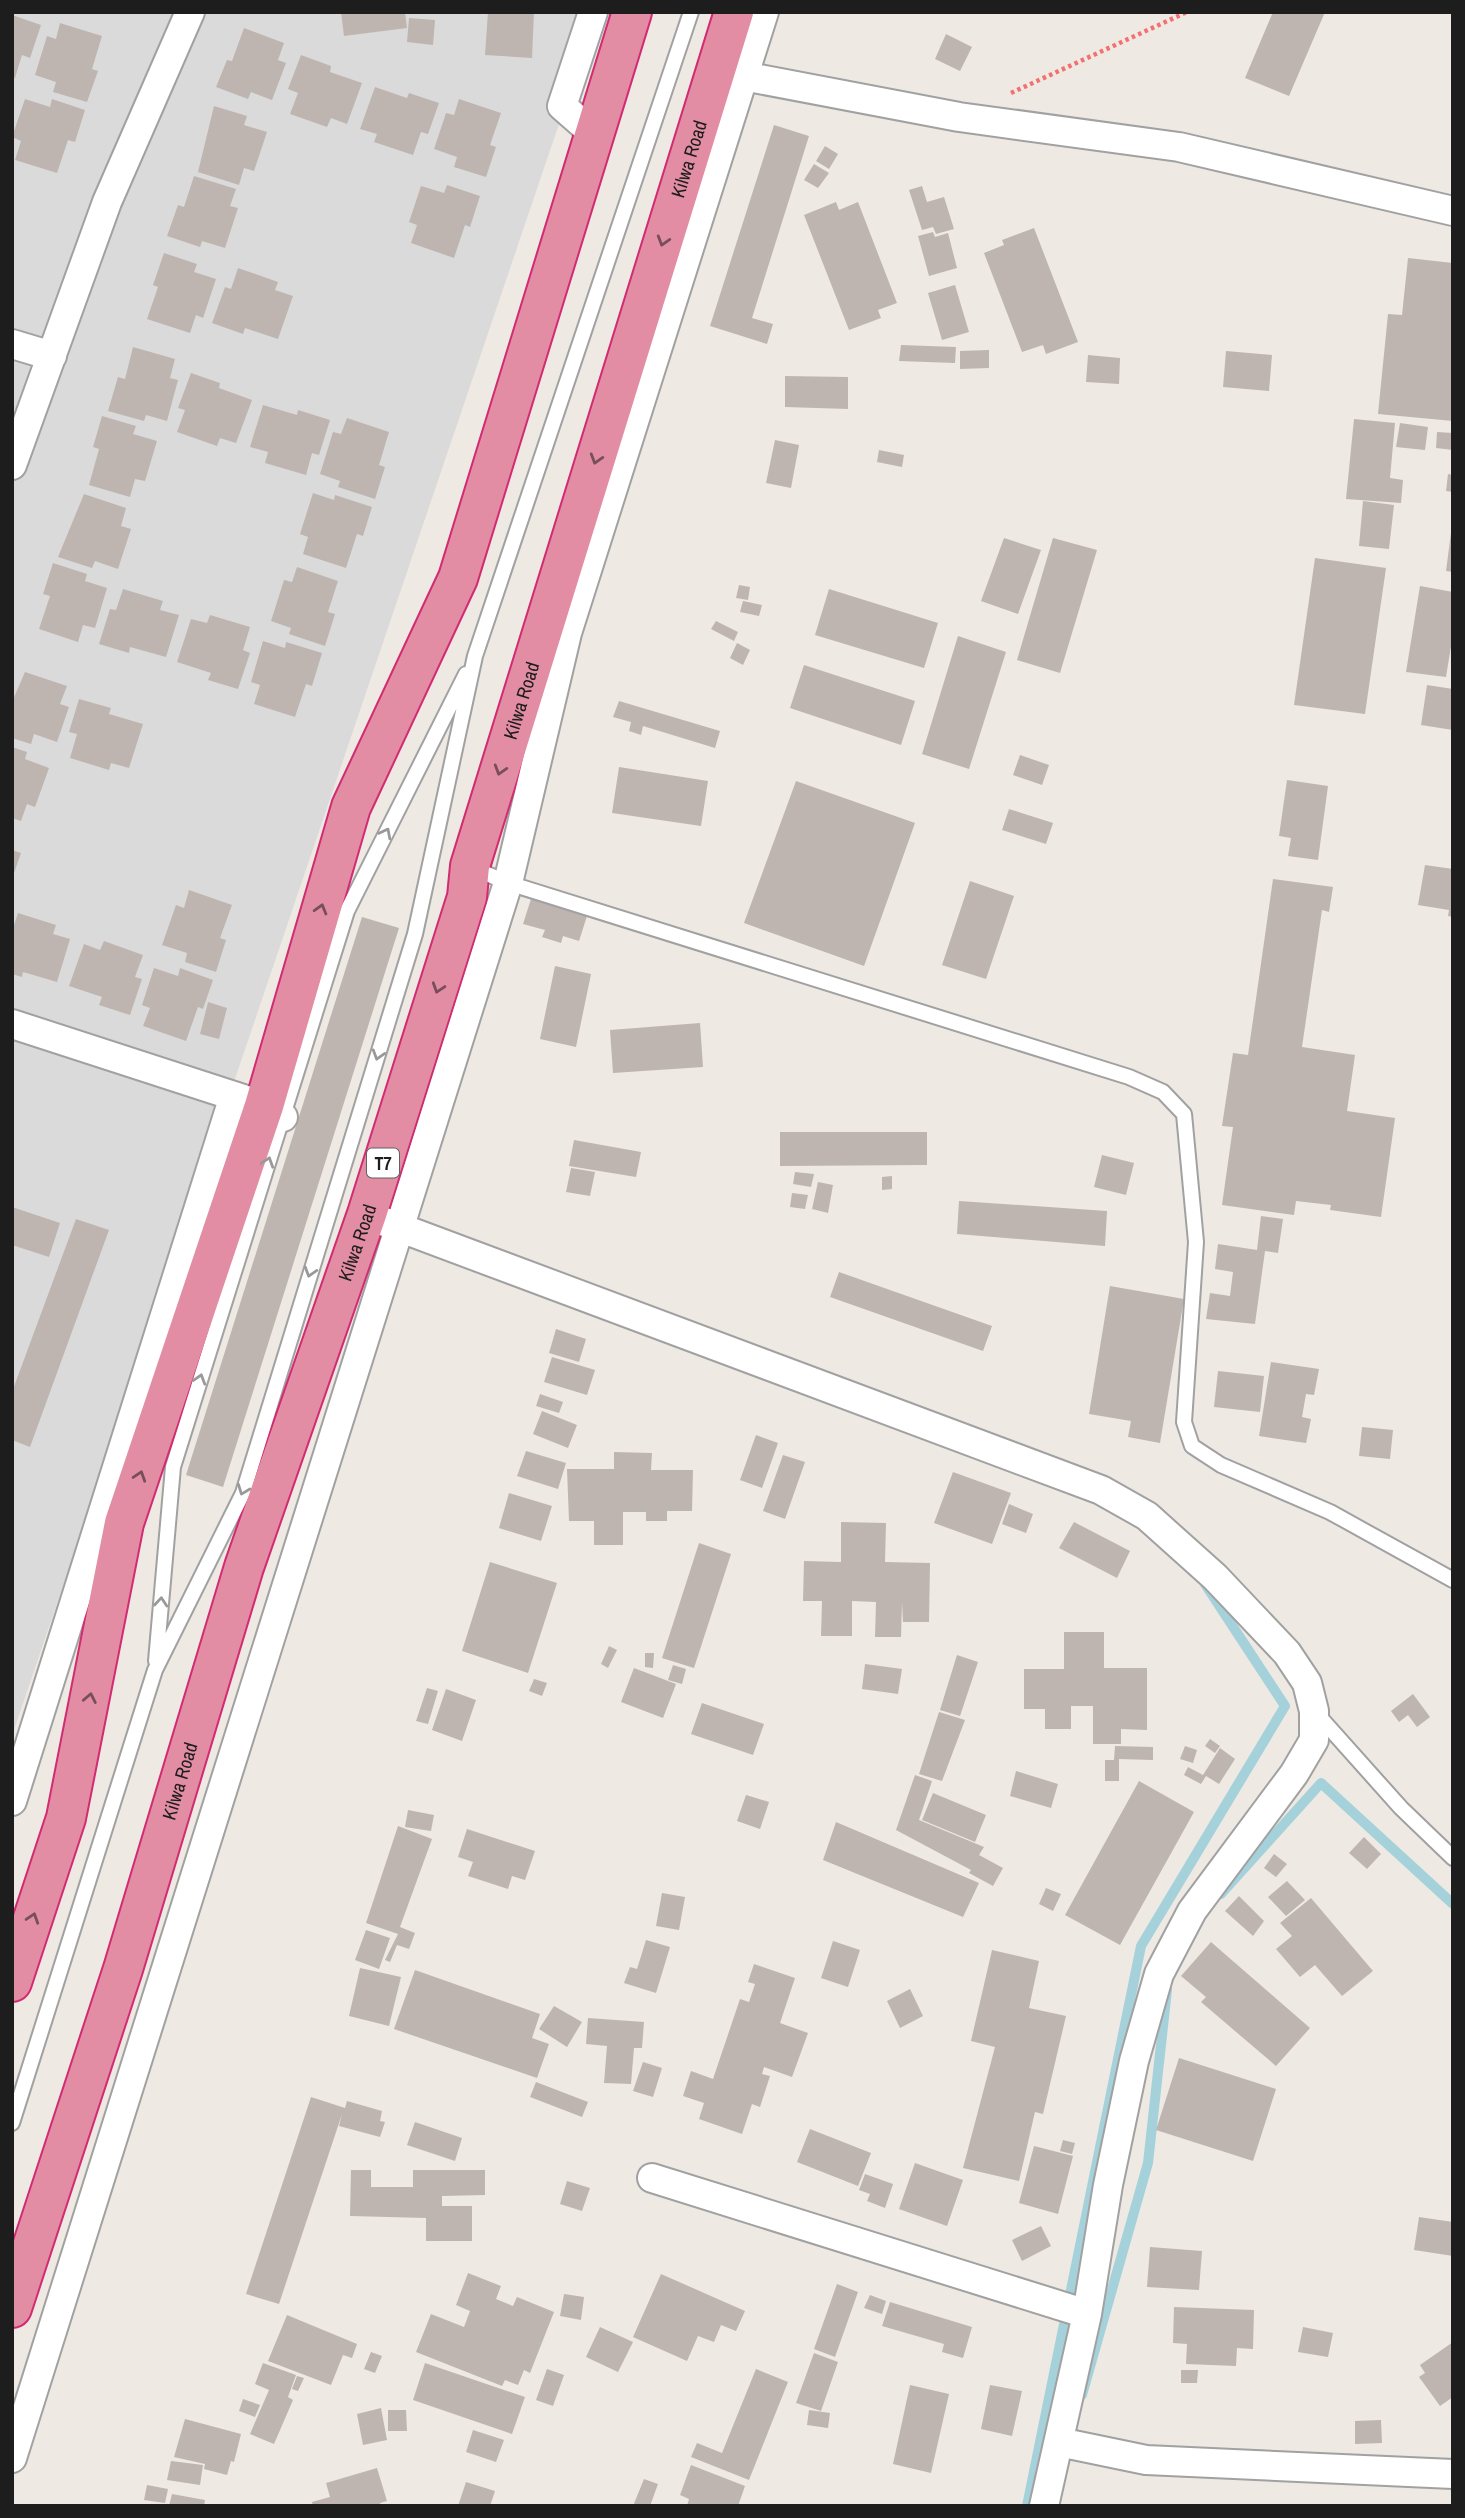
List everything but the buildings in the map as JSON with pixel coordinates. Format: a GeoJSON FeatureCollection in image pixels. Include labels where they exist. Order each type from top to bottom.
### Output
{"type":"FeatureCollection","features":[{"type":"Feature","properties":{"kind":"highway"},"geometry":{"type":"LineString","coordinates":[[12,1982],[66,1818],[124,1523],[260,1107],[351,807],[457,578],[632,12]]}},
{"type":"Feature","properties":{"kind":"highway","name":"Kilwa Road"},"geometry":{"type":"LineString","coordinates":[[12,2308],[123,1969],[244,1567],[382,1221],[467,897],[470,866],[730,71],[734,12]]}},
{"type":"Feature","properties":{"kind":"street"},"geometry":{"type":"LineString","coordinates":[[593,12],[562,106],[594,134]]}},
{"type":"Feature","properties":{"kind":"street"},"geometry":{"type":"LineString","coordinates":[[12,2458],[382,1221],[508,883],[567,633],[730,71],[764,12]]}},
{"type":"Feature","properties":{"kind":"street"},"geometry":{"type":"LineString","coordinates":[[12,464],[107,202],[186,13]]}},
{"type":"Feature","properties":{"kind":"street"},"geometry":{"type":"LineString","coordinates":[[730,71],[959,117],[1179,147],[1453,211]]}},
{"type":"Feature","properties":{"kind":"street"},"geometry":{"type":"LineString","coordinates":[[12,344],[52,356]]}},
{"type":"Feature","properties":{"kind":"street"},"geometry":{"type":"LineString","coordinates":[[12,1024],[260,1107],[12,1801]]}},
{"type":"Feature","properties":{"kind":"street"},"geometry":{"type":"LineString","coordinates":[[382,1221],[1101,1490],[1147,1516],[1224,1586],[1287,1653],[1307,1683],[1314,1712],[1314,1740],[1294,1774],[1192,1911],[1159,1974],[1134,2061],[1108,2185],[1087,2314],[1044,2506]]}},
{"type":"Feature","properties":{"kind":"street"},"geometry":{"type":"LineString","coordinates":[[652,2178],[1087,2314]]}},
{"type":"Feature","properties":{"kind":"street"},"geometry":{"type":"LineString","coordinates":[[1059,2442],[1146,2460],[1453,2474]]}},
{"type":"Feature","properties":{"kind":"lane"},"geometry":{"type":"LineString","coordinates":[[12,2123],[155,1670],[243,1493],[415,934],[475,656],[691,12]]}},
{"type":"Feature","properties":{"kind":"lane"},"geometry":{"type":"LineString","coordinates":[[155,1670],[173,1467],[260,1107],[347,911],[475,656]]}},
{"type":"Feature","properties":{"kind":"lane"},"geometry":{"type":"LineString","coordinates":[[470,866],[508,883],[1129,1077],[1163,1091],[1184,1114],[1192,1189],[1196,1242],[1184,1422],[1192,1446],[1221,1465],[1330,1512],[1453,1580]]}},
{"type":"Feature","properties":{"kind":"lane"},"geometry":{"type":"LineString","coordinates":[[1314,1712],[1401,1808],[1453,1858]]}},
{"type":"Feature","properties":{"kind":"path"},"geometry":{"type":"LineString","coordinates":[[1010,94],[1187,12]]}},
{"type":"Feature","properties":{"kind":"shaded area"},"geometry":{"type":"Polygon","coordinates":[[[12,12],[597,12],[12,1736],[12,12]]]}},
{"type":"Feature","properties":{"kind":"waterway"},"geometry":{"type":"LineString","coordinates":[[1027,2506],[1141,1946],[1285,1706],[1205,1584]]}},
{"type":"Feature","properties":{"kind":"waterway"},"geometry":{"type":"LineString","coordinates":[[1221,1894],[1321,1783],[1453,1904]]}},
{"type":"Feature","properties":{"kind":"waterway"},"geometry":{"type":"LineString","coordinates":[[1082,2395],[1148,2163],[1167,1990]]}}]}
